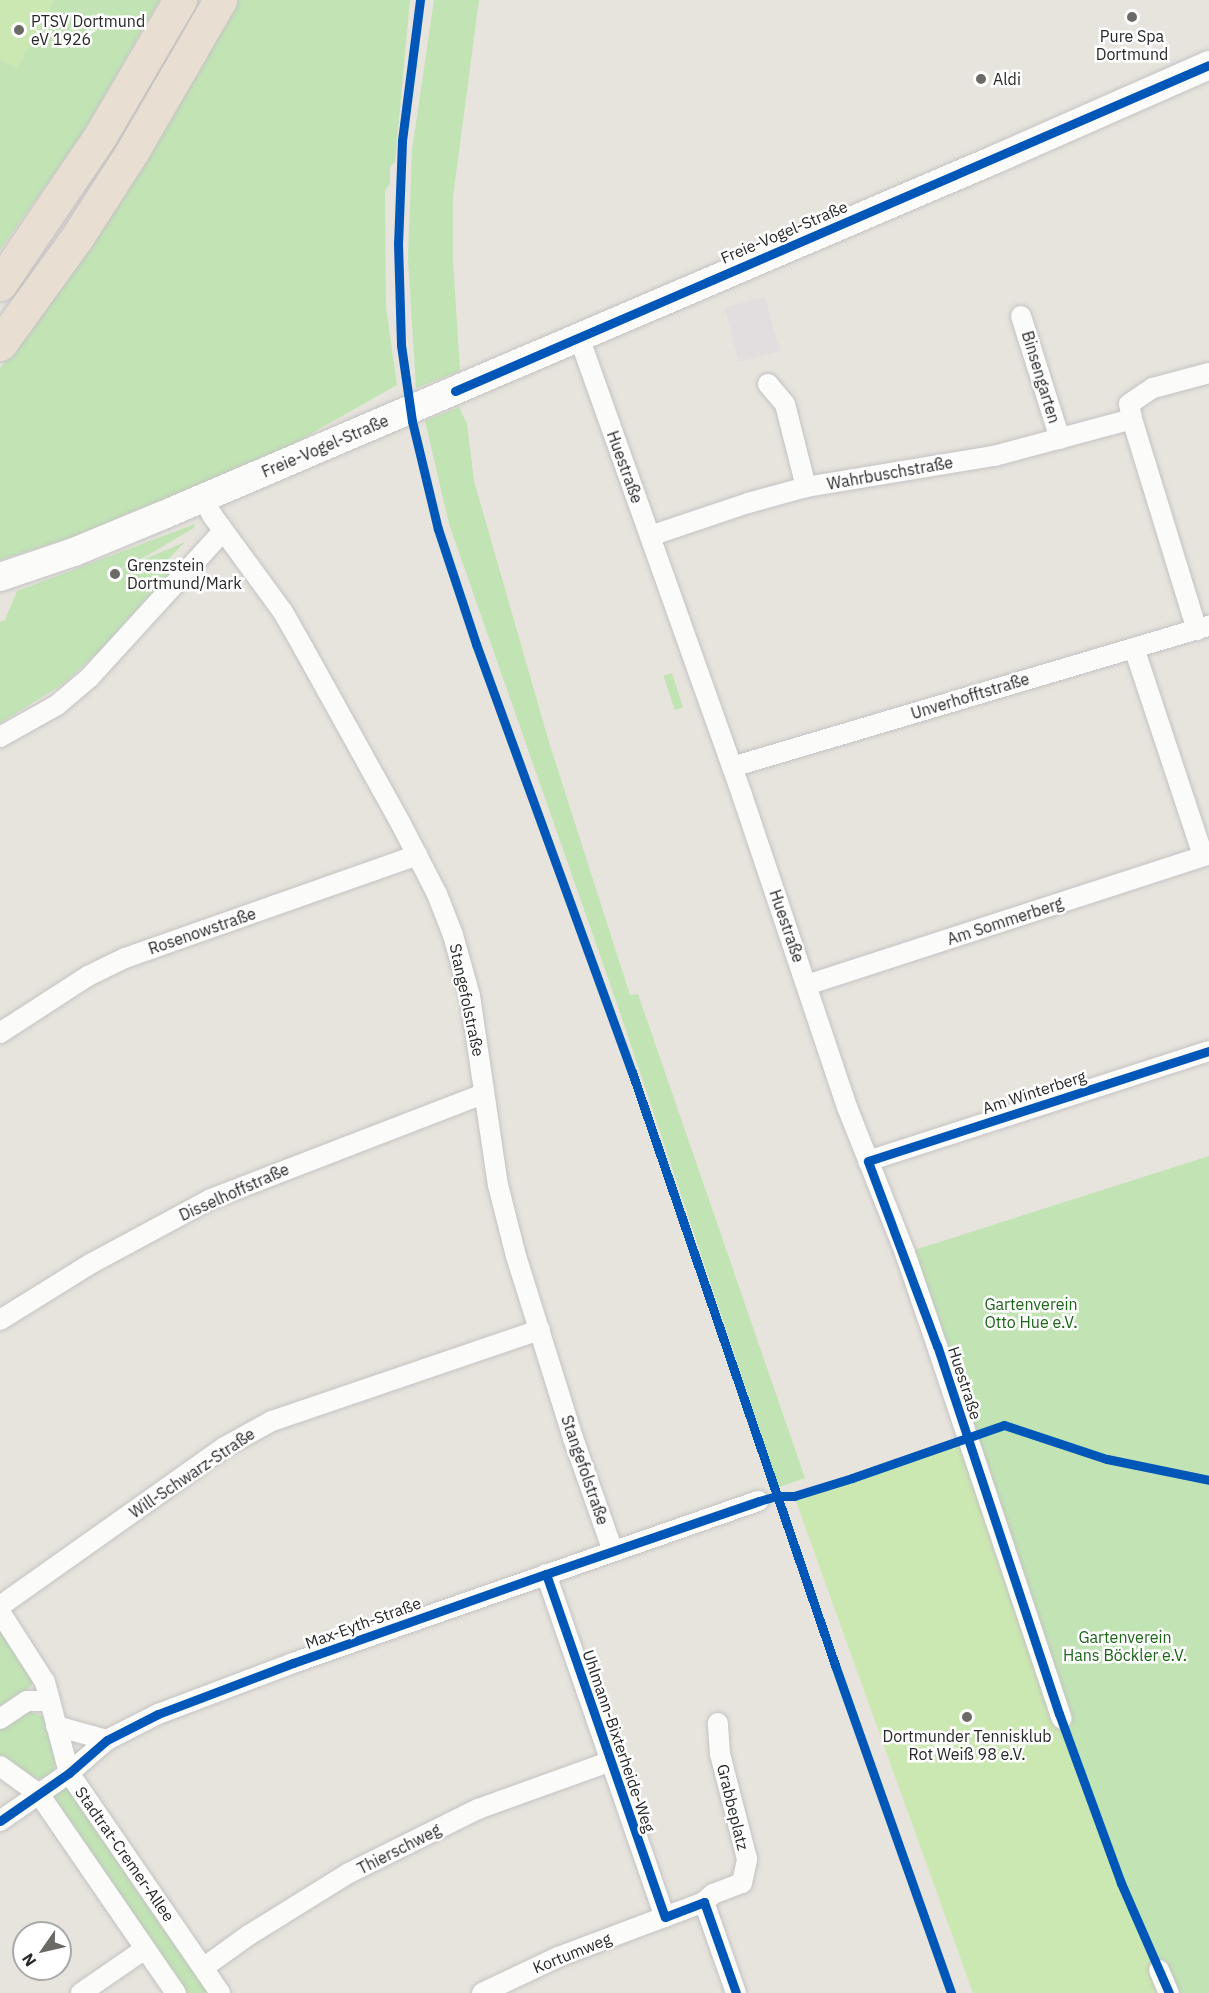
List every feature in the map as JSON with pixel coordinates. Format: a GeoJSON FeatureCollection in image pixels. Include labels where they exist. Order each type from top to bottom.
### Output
{"type":"FeatureCollection","features":[{"type":"Feature","properties":{"kind":"highway"},"geometry":{"type":"LineString","coordinates":[[0,284],[99,138],[180,0]]}},
{"type":"Feature","properties":{"kind":"highway"},"geometry":{"type":"LineString","coordinates":[[0,344],[76,239],[126,162],[220,0]]}},
{"type":"Feature","properties":{"kind":"street","name":"Freie-Vogel-Straße"},"geometry":{"type":"LineString","coordinates":[[0,577],[74,552],[203,498],[1209,65]]}},
{"type":"Feature","properties":{"kind":"street","name":"Binsengarten"},"geometry":{"type":"LineString","coordinates":[[1021,316],[1060,439]]}},
{"type":"Feature","properties":{"kind":"street","name":"Huestraße"},"geometry":{"type":"LineString","coordinates":[[579,337],[732,766],[847,1107],[937,1346],[1062,1719]]}},
{"type":"Feature","properties":{"kind":"street"},"geometry":{"type":"LineString","coordinates":[[1203,628],[1132,419],[1129,404],[1153,388],[1209,373]]}},
{"type":"Feature","properties":{"kind":"street"},"geometry":{"type":"LineString","coordinates":[[768,384],[786,404],[806,487]]}},
{"type":"Feature","properties":{"kind":"street","name":"Wahrbuschstraße"},"geometry":{"type":"LineString","coordinates":[[650,536],[748,503],[806,487],[994,456],[1132,419]]}},
{"type":"Feature","properties":{"kind":"street","name":"Stangefolstraße"},"geometry":{"type":"LineString","coordinates":[[203,498],[223,531],[283,612],[437,894],[453,935],[470,996],[498,1185],[516,1256],[573,1438],[614,1551]]}},
{"type":"Feature","properties":{"kind":"street"},"geometry":{"type":"LineString","coordinates":[[0,737],[57,705],[84,683],[223,531]]}},
{"type":"Feature","properties":{"kind":"street","name":"Unverhofftstraße"},"geometry":{"type":"LineString","coordinates":[[732,766],[1203,628]]}},
{"type":"Feature","properties":{"kind":"street","name":"Am Sommerberg"},"geometry":{"type":"LineString","coordinates":[[807,985],[1206,855],[1134,648]]}},
{"type":"Feature","properties":{"kind":"street","name":"Rosenowstraße"},"geometry":{"type":"LineString","coordinates":[[0,1033],[88,976],[125,958],[417,855]]}},
{"type":"Feature","properties":{"kind":"street","name":"Am Winterberg"},"geometry":{"type":"LineString","coordinates":[[868,1161],[1209,1051]]}},
{"type":"Feature","properties":{"kind":"street","name":"Disselhoffstraße"},"geometry":{"type":"LineString","coordinates":[[0,1320],[116,1249],[219,1195],[483,1094]]}},
{"type":"Feature","properties":{"kind":"street","name":"Will-Schwarz-Straße"},"geometry":{"type":"LineString","coordinates":[[0,1606],[223,1448],[272,1421],[540,1330]]}},
{"type":"Feature","properties":{"kind":"street","name":"Max-Eyth-Straße"},"geometry":{"type":"LineString","coordinates":[[0,1821],[69,1773],[107,1740],[168,1710],[546,1574],[759,1501]]}},
{"type":"Feature","properties":{"kind":"street","name":"Uhlmann-Bixterheide-Weg"},"geometry":{"type":"LineString","coordinates":[[546,1574],[665,1917]]}},
{"type":"Feature","properties":{"kind":"street","name":"Stadtrat-Cremer-Allee"},"geometry":{"type":"LineString","coordinates":[[0,1612],[45,1682],[69,1773],[220,1993]]}},
{"type":"Feature","properties":{"kind":"street"},"geometry":{"type":"LineString","coordinates":[[0,1719],[27,1701],[50,1701]]}},
{"type":"Feature","properties":{"kind":"street","name":"Grabbeplatz"},"geometry":{"type":"LineString","coordinates":[[665,1917],[704,1902],[713,1894],[742,1883],[747,1858],[720,1754],[718,1723]]}},
{"type":"Feature","properties":{"kind":"street"},"geometry":{"type":"LineString","coordinates":[[56,1726],[107,1740]]}},
{"type":"Feature","properties":{"kind":"street","name":"Thierschweg"},"geometry":{"type":"LineString","coordinates":[[203,1968],[249,1935],[349,1874],[478,1809],[611,1761]]}},
{"type":"Feature","properties":{"kind":"street"},"geometry":{"type":"LineString","coordinates":[[0,1766],[39,1794],[176,1993]]}},
{"type":"Feature","properties":{"kind":"street"},"geometry":{"type":"LineString","coordinates":[[704,1902],[736,1993]]}},
{"type":"Feature","properties":{"kind":"street","name":"Kortumweg"},"geometry":{"type":"LineString","coordinates":[[482,1993],[558,1957],[665,1917]]}},
{"type":"Feature","properties":{"kind":"street"},"geometry":{"type":"LineString","coordinates":[[81,1993],[145,1949]]}},
{"type":"Feature","properties":{"kind":"street"},"geometry":{"type":"LineString","coordinates":[[1159,1970],[1169,1993]]}},
{"type":"Feature","properties":{"kind":"shaded area"},"geometry":{"type":"Polygon","coordinates":[[[765,297],[779,351],[739,362],[724,308],[765,297]]]}},
{"type":"Feature","properties":{"kind":"green space","name":"PTSV Dortmund eV 1926"},"geometry":{"type":"Polygon","coordinates":[[[0,0],[54,0],[17,69],[0,59],[0,0]]]}},
{"type":"Feature","properties":{"kind":"green space"},"geometry":{"type":"Polygon","coordinates":[[[54,0],[160,0],[80,137],[0,250],[0,59],[17,68],[54,0]]]}},
{"type":"Feature","properties":{"kind":"green space"},"geometry":{"type":"Polygon","coordinates":[[[233,0],[410,0],[395,162],[390,167],[390,184],[385,190],[386,307],[397,385],[282,450],[72,537],[0,560],[0,368],[20,344],[233,0]]]}},
{"type":"Feature","properties":{"kind":"green space"},"geometry":{"type":"Polygon","coordinates":[[[434,0],[479,0],[453,197],[453,258],[460,371],[416,388],[408,258],[412,150],[434,0]]]}},
{"type":"Feature","properties":{"kind":"green space"},"geometry":{"type":"Polygon","coordinates":[[[459,407],[467,424],[474,481],[549,742],[630,995],[638,994],[805,1478],[779,1487],[616,1001],[449,524],[425,421],[459,407]]]}},
{"type":"Feature","properties":{"kind":"green space"},"geometry":{"type":"Polygon","coordinates":[[[195,524],[194,528],[150,554],[112,573],[185,542],[164,564],[171,571],[102,648],[63,684],[0,723],[0,622],[5,620],[17,591],[195,524]]]}},
{"type":"Feature","properties":{"kind":"green space"},"geometry":{"type":"Polygon","coordinates":[[[672,673],[683,707],[675,710],[663,676],[672,673]]]}},
{"type":"Feature","properties":{"kind":"green space"},"geometry":{"type":"Polygon","coordinates":[[[1209,1156],[1209,1993],[1169,1993],[1142,1934],[1102,1832],[905,1253],[1209,1156]]]}},
{"type":"Feature","properties":{"kind":"green space","name":"Dortmunder Tennisklub Rot Weiß 98 e.V."},"geometry":{"type":"Polygon","coordinates":[[[967,1439],[1102,1832],[1142,1934],[1169,1993],[973,1993],[794,1496],[967,1439]]]}},
{"type":"Feature","properties":{"kind":"green space"},"geometry":{"type":"Polygon","coordinates":[[[0,1628],[33,1676],[33,1683],[0,1708],[0,1628]]]}},
{"type":"Feature","properties":{"kind":"green space"},"geometry":{"type":"Polygon","coordinates":[[[28,1711],[45,1717],[57,1760],[52,1773],[41,1779],[31,1778],[0,1758],[0,1727],[28,1711]]]}},
{"type":"Feature","properties":{"kind":"green space"},"geometry":{"type":"Polygon","coordinates":[[[65,1787],[69,1788],[212,1993],[186,1993],[53,1799],[53,1795],[65,1787]]]}},
{"type":"Feature","properties":{"kind":"cycle path"},"geometry":{"type":"LineString","coordinates":[[420,0],[402,141],[398,243],[401,345],[412,421],[438,529],[476,644],[632,1072],[835,1665],[951,1993]]}},
{"type":"Feature","properties":{"kind":"cycle path"},"geometry":{"type":"LineString","coordinates":[[455,391],[1209,65]]}},
{"type":"Feature","properties":{"kind":"cycle path"},"geometry":{"type":"LineString","coordinates":[[1169,1993],[1121,1883],[1059,1714],[937,1346],[868,1161],[1209,1051]]}},
{"type":"Feature","properties":{"kind":"cycle path"},"geometry":{"type":"LineString","coordinates":[[0,1821],[69,1773],[107,1740],[158,1714],[293,1663],[759,1501],[777,1496],[794,1496],[1004,1425],[1107,1459],[1209,1480]]}},
{"type":"Feature","properties":{"kind":"cycle path"},"geometry":{"type":"LineString","coordinates":[[546,1574],[665,1917],[704,1902],[736,1993]]}},
{"type":"Feature","properties":{"kind":"place","name":"Pure Spa Dortmund"},"geometry":{"type":"Point","coordinates":[1132,17]}},
{"type":"Feature","properties":{"kind":"place","name":"PTSV Dortmund eV 1926"},"geometry":{"type":"Point","coordinates":[19,30]}},
{"type":"Feature","properties":{"kind":"place","name":"Aldi"},"geometry":{"type":"Point","coordinates":[981,79]}},
{"type":"Feature","properties":{"kind":"place","name":"Grenzstein Dortmund/Mark"},"geometry":{"type":"Point","coordinates":[115,574]}},
{"type":"Feature","properties":{"kind":"place","name":"Dortmunder Tennisklub Rot Weiß 98 e.V."},"geometry":{"type":"Point","coordinates":[967,1717]}},
{"type":"Feature","properties":{"kind":"park label","name":"Gartenverein Otto Hue e.V."},"geometry":{"type":"Point","coordinates":[1031,1313]}},
{"type":"Feature","properties":{"kind":"park label","name":"Gartenverein Hans Böckler e.V."},"geometry":{"type":"Point","coordinates":[1125,1646]}}]}
